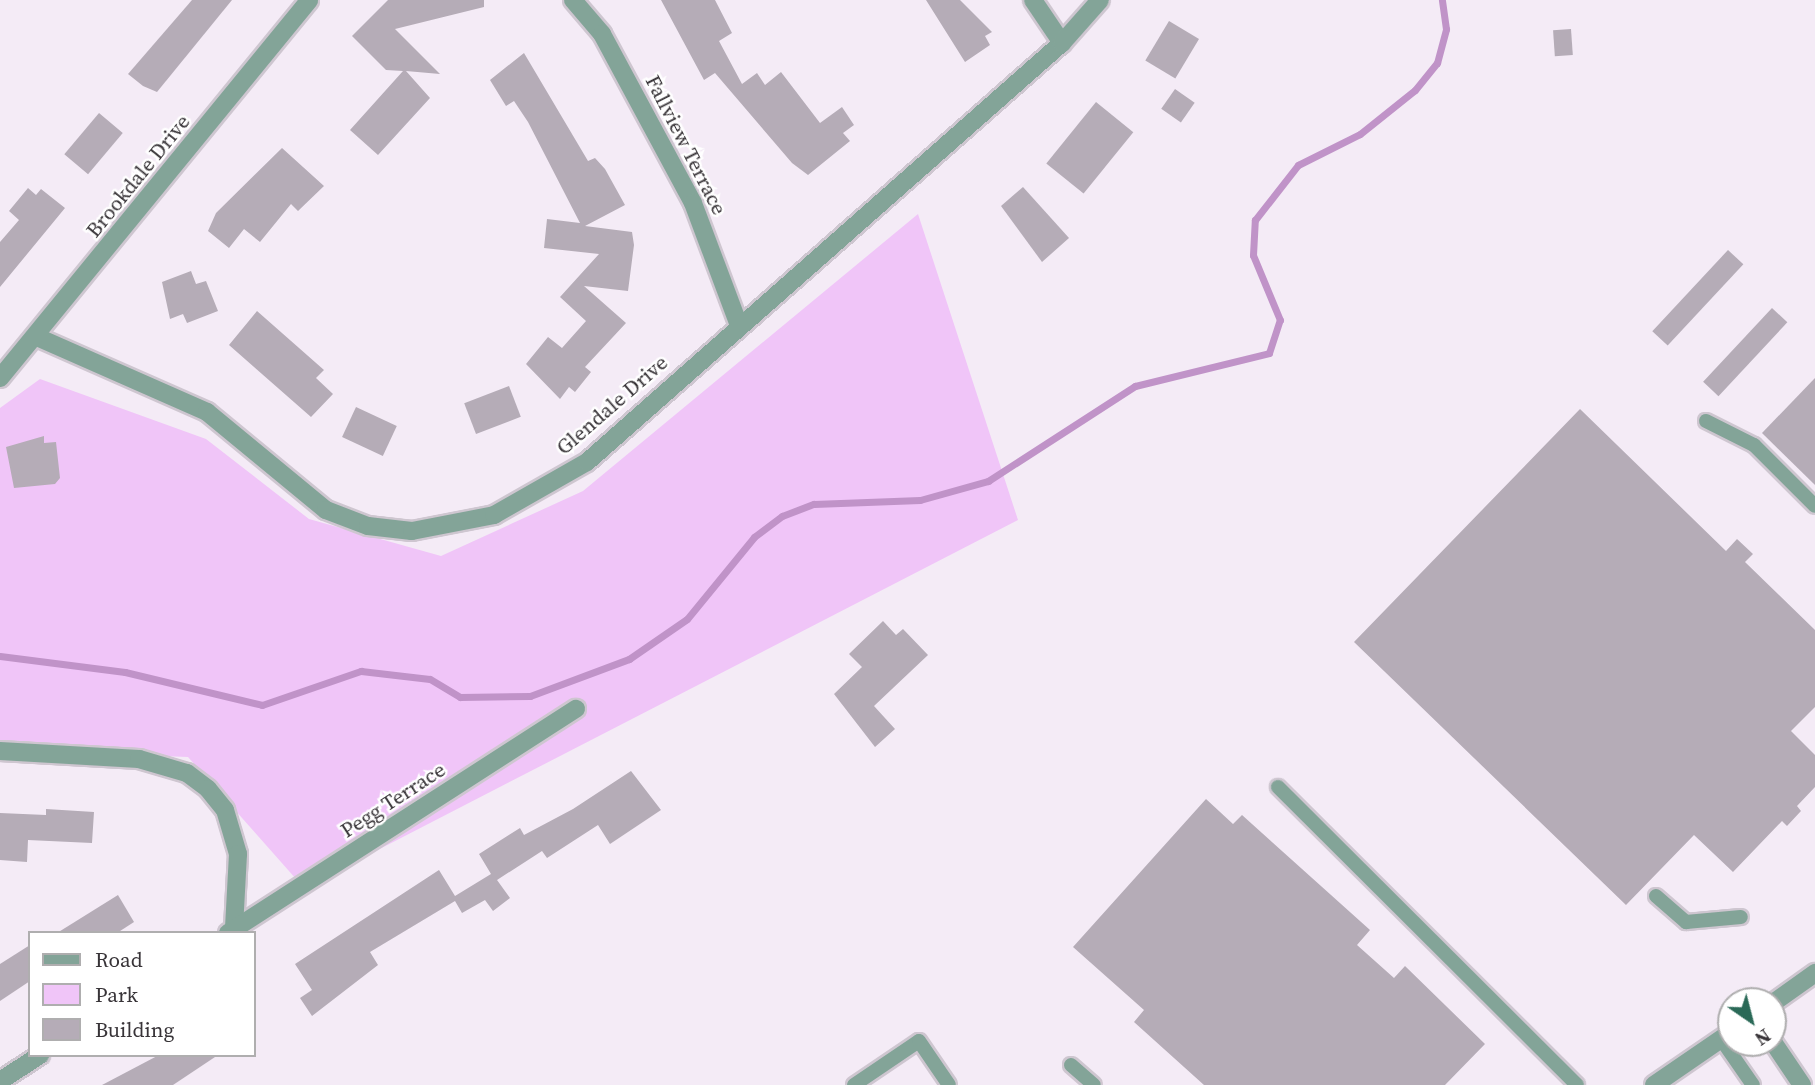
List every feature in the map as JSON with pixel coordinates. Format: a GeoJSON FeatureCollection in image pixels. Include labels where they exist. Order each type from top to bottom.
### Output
{"type":"FeatureCollection","features":[{"type":"Feature","properties":{"kind":"street","name":"Brookdale Drive"},"geometry":{"type":"LineString","coordinates":[[0,378],[37,337],[309,0]]}},
{"type":"Feature","properties":{"kind":"street","name":"Fallview Terrace"},"geometry":{"type":"LineString","coordinates":[[573,0],[603,34],[693,203],[738,323]]}},
{"type":"Feature","properties":{"kind":"street"},"geometry":{"type":"LineString","coordinates":[[1033,0],[1062,43]]}},
{"type":"Feature","properties":{"kind":"street","name":"Glendale Drive"},"geometry":{"type":"LineString","coordinates":[[37,337],[207,412],[326,510],[368,526],[412,531],[494,515],[538,494],[587,462],[738,323],[1062,43],[1100,0]]}},
{"type":"Feature","properties":{"kind":"street","name":"Pegg Terrace"},"geometry":{"type":"LineString","coordinates":[[231,931],[576,709]]}},
{"type":"Feature","properties":{"kind":"street"},"geometry":{"type":"LineString","coordinates":[[0,751],[139,759],[187,773],[208,789],[225,810],[238,854],[231,931]]}},
{"type":"Feature","properties":{"kind":"street"},"geometry":{"type":"LineString","coordinates":[[1787,993],[1815,973]]}},
{"type":"Feature","properties":{"kind":"street"},"geometry":{"type":"LineString","coordinates":[[1654,1085],[1717,1041]]}},
{"type":"Feature","properties":{"kind":"street"},"geometry":{"type":"LineString","coordinates":[[0,1082],[37,1057]]}},
{"type":"Feature","properties":{"kind":"street"},"geometry":{"type":"LineString","coordinates":[[1783,1057],[1802,1085]]}},
{"type":"Feature","properties":{"kind":"lane"},"geometry":{"type":"LineString","coordinates":[[1706,421],[1754,445],[1815,506]]}},
{"type":"Feature","properties":{"kind":"lane"},"geometry":{"type":"LineString","coordinates":[[1278,787],[1577,1085]]}},
{"type":"Feature","properties":{"kind":"lane"},"geometry":{"type":"LineString","coordinates":[[1656,896],[1686,922],[1741,917]]}},
{"type":"Feature","properties":{"kind":"lane"},"geometry":{"type":"LineString","coordinates":[[854,1085],[919,1041],[949,1085]]}},
{"type":"Feature","properties":{"kind":"lane"},"geometry":{"type":"LineString","coordinates":[[1738,1057],[1753,1085]]}},
{"type":"Feature","properties":{"kind":"lane"},"geometry":{"type":"LineString","coordinates":[[1071,1065],[1094,1085]]}},
{"type":"Feature","properties":{"kind":"green space"},"geometry":{"type":"Polygon","coordinates":[[[918,214],[1018,520],[304,888],[188,757],[0,750],[0,408],[40,379],[206,439],[309,519],[441,556],[583,491],[918,214]]]}},
{"type":"Feature","properties":{"kind":"building"},"geometry":{"type":"Polygon","coordinates":[[[192,0],[232,0],[157,92],[143,86],[128,74],[192,0]]]}},
{"type":"Feature","properties":{"kind":"building"},"geometry":{"type":"Polygon","coordinates":[[[388,0],[484,0],[484,7],[395,29],[440,74],[406,71],[430,98],[378,155],[350,130],[403,71],[386,70],[352,36],[388,0]]]}},
{"type":"Feature","properties":{"kind":"building"},"geometry":{"type":"Polygon","coordinates":[[[661,0],[715,0],[732,33],[719,41],[742,84],[757,73],[765,85],[781,72],[820,123],[842,107],[854,125],[843,133],[850,141],[808,175],[792,163],[715,73],[704,80],[661,0]]]}},
{"type":"Feature","properties":{"kind":"building"},"geometry":{"type":"Polygon","coordinates":[[[926,0],[960,0],[992,32],[985,36],[990,45],[965,62],[926,0]]]}},
{"type":"Feature","properties":{"kind":"building"},"geometry":{"type":"Polygon","coordinates":[[[1169,21],[1199,39],[1175,78],[1145,60],[1169,21]]]}},
{"type":"Feature","properties":{"kind":"building"},"geometry":{"type":"Polygon","coordinates":[[[1571,29],[1573,55],[1555,56],[1553,30],[1571,29]]]}},
{"type":"Feature","properties":{"kind":"building"},"geometry":{"type":"Polygon","coordinates":[[[524,53],[588,161],[595,158],[605,169],[625,205],[585,226],[632,232],[634,245],[628,291],[584,286],[626,323],[585,367],[591,372],[575,392],[569,387],[560,399],[526,364],[548,337],[562,348],[586,321],[560,297],[599,254],[544,248],[547,219],[580,223],[528,122],[514,101],[506,106],[490,80],[524,53]]]}},
{"type":"Feature","properties":{"kind":"building"},"geometry":{"type":"Polygon","coordinates":[[[1175,89],[1195,103],[1181,122],[1161,109],[1175,89]]]}},
{"type":"Feature","properties":{"kind":"building"},"geometry":{"type":"Polygon","coordinates":[[[1096,102],[1133,132],[1084,194],[1046,163],[1096,102]]]}},
{"type":"Feature","properties":{"kind":"building"},"geometry":{"type":"Polygon","coordinates":[[[99,113],[123,133],[88,174],[64,154],[99,113]]]}},
{"type":"Feature","properties":{"kind":"building"},"geometry":{"type":"Polygon","coordinates":[[[282,148],[324,186],[298,211],[291,204],[260,242],[244,229],[229,248],[208,231],[216,213],[282,148]]]}},
{"type":"Feature","properties":{"kind":"building"},"geometry":{"type":"Polygon","coordinates":[[[1023,187],[1069,238],[1042,262],[1001,206],[1023,187]]]}},
{"type":"Feature","properties":{"kind":"building"},"geometry":{"type":"Polygon","coordinates":[[[28,188],[36,195],[41,189],[65,208],[0,287],[0,242],[19,220],[9,211],[28,188]]]}},
{"type":"Feature","properties":{"kind":"building"},"geometry":{"type":"Polygon","coordinates":[[[1728,250],[1743,264],[1668,346],[1652,331],[1728,250]]]}},
{"type":"Feature","properties":{"kind":"building"},"geometry":{"type":"Polygon","coordinates":[[[191,271],[196,284],[206,281],[218,311],[187,323],[183,314],[170,319],[162,282],[191,271]]]}},
{"type":"Feature","properties":{"kind":"building"},"geometry":{"type":"Polygon","coordinates":[[[1772,308],[1787,322],[1718,396],[1703,382],[1772,308]]]}},
{"type":"Feature","properties":{"kind":"building"},"geometry":{"type":"Polygon","coordinates":[[[257,311],[324,370],[316,378],[333,394],[311,417],[229,345],[257,311]]]}},
{"type":"Feature","properties":{"kind":"building"},"geometry":{"type":"Polygon","coordinates":[[[1815,378],[1815,485],[1762,433],[1815,378]]]}},
{"type":"Feature","properties":{"kind":"building"},"geometry":{"type":"Polygon","coordinates":[[[509,386],[521,417],[476,434],[464,403],[509,386]]]}},
{"type":"Feature","properties":{"kind":"building"},"geometry":{"type":"Polygon","coordinates":[[[356,407],[397,426],[383,456],[342,437],[356,407]]]}},
{"type":"Feature","properties":{"kind":"building"},"geometry":{"type":"Polygon","coordinates":[[[1580,409],[1726,551],[1737,539],[1753,554],[1745,562],[1815,630],[1815,707],[1791,731],[1815,755],[1815,787],[1797,806],[1801,811],[1787,826],[1782,821],[1733,872],[1694,835],[1626,905],[1354,642],[1580,409]]]}},
{"type":"Feature","properties":{"kind":"building"},"geometry":{"type":"Polygon","coordinates":[[[44,436],[44,443],[56,442],[60,478],[55,484],[14,488],[6,447],[44,436]]]}},
{"type":"Feature","properties":{"kind":"building"},"geometry":{"type":"Polygon","coordinates":[[[883,621],[896,635],[903,629],[928,655],[874,706],[895,729],[875,747],[834,694],[862,667],[849,654],[883,621]]]}},
{"type":"Feature","properties":{"kind":"building"},"geometry":{"type":"Polygon","coordinates":[[[631,771],[661,810],[610,844],[598,825],[547,858],[542,851],[497,880],[510,898],[493,911],[485,900],[462,913],[455,901],[370,952],[378,965],[312,1016],[300,998],[312,990],[295,964],[439,870],[455,896],[491,874],[479,854],[520,828],[524,835],[573,809],[631,771]]]}},
{"type":"Feature","properties":{"kind":"building"},"geometry":{"type":"Polygon","coordinates":[[[1206,799],[1233,824],[1242,815],[1370,930],[1357,945],[1394,978],[1405,966],[1485,1044],[1445,1085],[1204,1085],[1134,1022],[1144,1010],[1073,947],[1206,799]]]}},
{"type":"Feature","properties":{"kind":"building"},"geometry":{"type":"Polygon","coordinates":[[[46,809],[94,812],[92,843],[28,840],[27,862],[0,860],[0,813],[46,815],[46,809]]]}},
{"type":"Feature","properties":{"kind":"building"},"geometry":{"type":"Polygon","coordinates":[[[118,895],[134,922],[120,931],[60,931],[118,895]]]}},
{"type":"Feature","properties":{"kind":"building"},"geometry":{"type":"Polygon","coordinates":[[[28,946],[28,982],[0,1001],[0,964],[28,946]]]}},
{"type":"Feature","properties":{"kind":"building"},"geometry":{"type":"Polygon","coordinates":[[[155,1057],[215,1057],[173,1085],[102,1085],[155,1057]]]}},
{"type":"Feature","properties":{"kind":"waterway"},"geometry":{"type":"LineString","coordinates":[[0,656],[125,672],[262,705],[361,671],[430,679],[460,697],[530,696],[629,659],[687,619],[754,537],[782,516],[814,504],[920,500],[988,481],[1135,386],[1269,353],[1280,320],[1253,255],[1255,220],[1298,165],[1360,134],[1415,90],[1437,63],[1446,29],[1442,0]]}}]}
